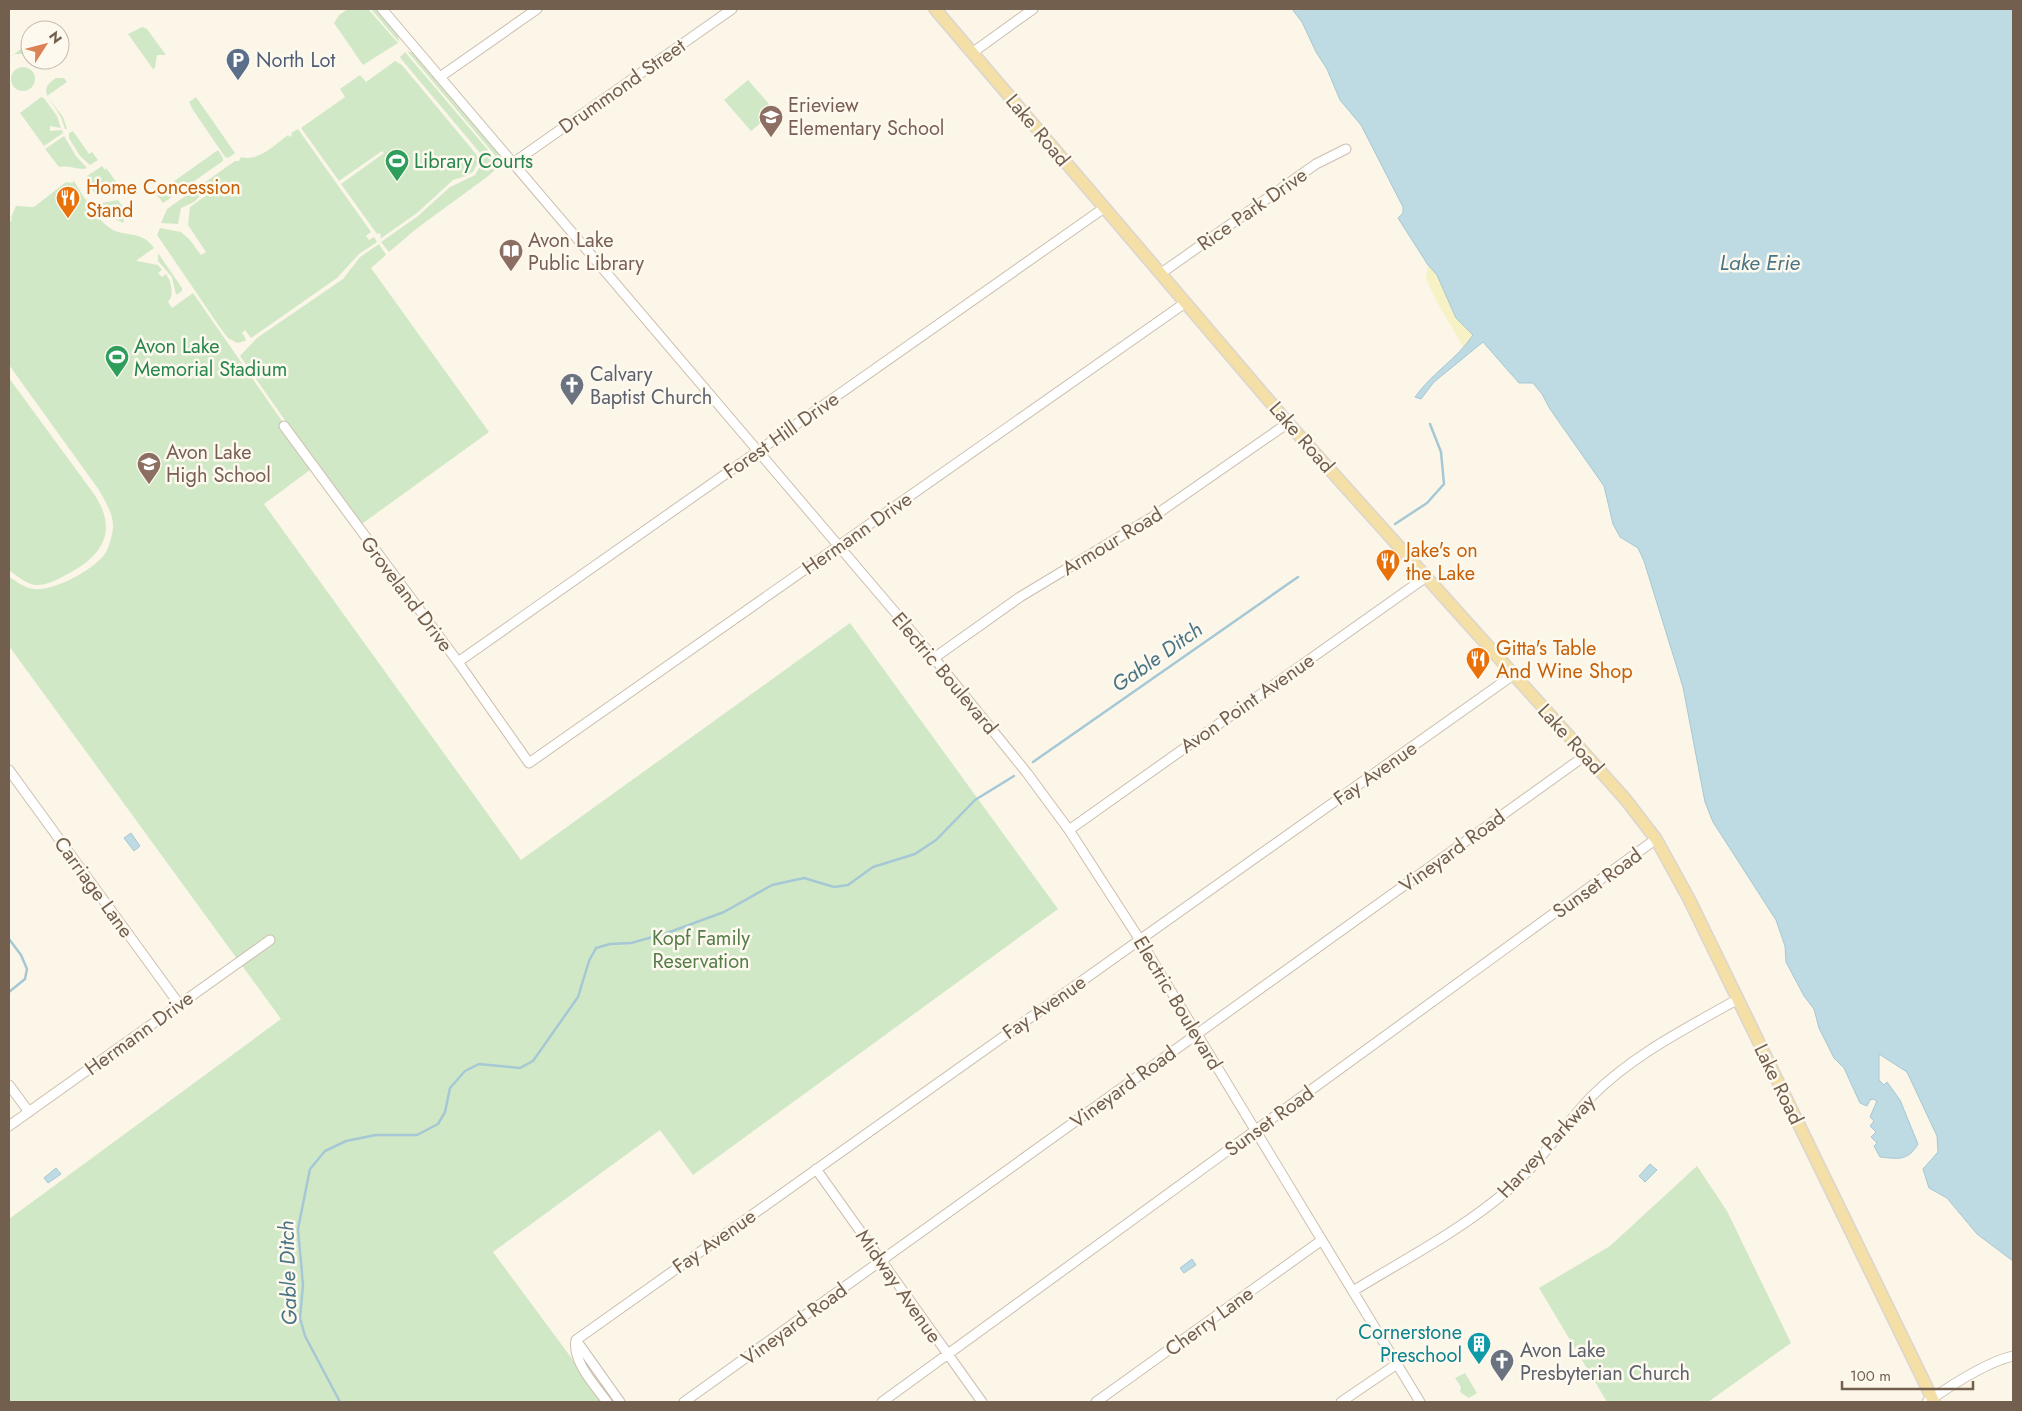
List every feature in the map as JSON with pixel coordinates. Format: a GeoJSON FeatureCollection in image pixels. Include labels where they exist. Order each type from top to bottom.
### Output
{"type":"FeatureCollection","features":[{"type":"Feature","properties":{"kind":"main road","name":"Lake Road"},"geometry":{"type":"LineString","coordinates":[[934,9],[1288,423],[1626,800],[1656,839],[1677,874],[1931,1401]]}},
{"type":"Feature","properties":{"kind":"street","name":"Electric Boulevard"},"geometry":{"type":"LineString","coordinates":[[382,9],[934,658],[1027,773],[1069,830],[1140,940],[1420,1402]]}},
{"type":"Feature","properties":{"kind":"street"},"geometry":{"type":"LineString","coordinates":[[440,77],[537,9]]}},
{"type":"Feature","properties":{"kind":"street","name":"Drummond Street"},"geometry":{"type":"LineString","coordinates":[[513,163],[732,9]]}},
{"type":"Feature","properties":{"kind":"street"},"geometry":{"type":"LineString","coordinates":[[972,53],[1033,9]]}},
{"type":"Feature","properties":{"kind":"street","name":"Rice Park Drive"},"geometry":{"type":"LineString","coordinates":[[1160,274],[1316,164],[1346,149]]}},
{"type":"Feature","properties":{"kind":"street","name":"Forest Hill Drive"},"geometry":{"type":"LineString","coordinates":[[458,662],[1104,208]]}},
{"type":"Feature","properties":{"kind":"street","name":"Hermann Drive"},"geometry":{"type":"LineString","coordinates":[[529,763],[1185,303]]}},
{"type":"Feature","properties":{"kind":"street","name":"Armour Road"},"geometry":{"type":"LineString","coordinates":[[934,658],[1020,597],[1154,516],[1288,423]]}},
{"type":"Feature","properties":{"kind":"street","name":"Groveland Drive"},"geometry":{"type":"LineString","coordinates":[[284,426],[458,662],[529,763]]}},
{"type":"Feature","properties":{"kind":"street","name":"Avon Point Avenue"},"geometry":{"type":"LineString","coordinates":[[1069,830],[1426,577]]}},
{"type":"Feature","properties":{"kind":"street","name":"Fay Avenue"},"geometry":{"type":"LineString","coordinates":[[576,1340],[1513,675]]}},
{"type":"Feature","properties":{"kind":"street","name":"Vineyard Road"},"geometry":{"type":"LineString","coordinates":[[684,1402],[1586,755]]}},
{"type":"Feature","properties":{"kind":"street","name":"Carriage Lane"},"geometry":{"type":"LineString","coordinates":[[9,770],[179,1004]]}},
{"type":"Feature","properties":{"kind":"street","name":"Sunset Road"},"geometry":{"type":"LineString","coordinates":[[882,1402],[1656,839]]}},
{"type":"Feature","properties":{"kind":"street","name":"Hermann Drive"},"geometry":{"type":"LineString","coordinates":[[9,1126],[270,940]]}},
{"type":"Feature","properties":{"kind":"street","name":"Harvey Parkway"},"geometry":{"type":"LineString","coordinates":[[1352,1291],[1485,1208],[1532,1167],[1580,1110],[1614,1076],[1662,1043],[1738,999]]}},
{"type":"Feature","properties":{"kind":"street"},"geometry":{"type":"LineString","coordinates":[[9,1085],[29,1112]]}},
{"type":"Feature","properties":{"kind":"street","name":"Midway Avenue"},"geometry":{"type":"LineString","coordinates":[[816,1169],[982,1402]]}},
{"type":"Feature","properties":{"kind":"street","name":"Cherry Lane"},"geometry":{"type":"LineString","coordinates":[[1096,1402],[1322,1240]]}},
{"type":"Feature","properties":{"kind":"street"},"geometry":{"type":"LineString","coordinates":[[576,1340],[574,1350],[582,1367],[607,1402]]}},
{"type":"Feature","properties":{"kind":"street"},"geometry":{"type":"LineString","coordinates":[[576,1340],[620,1402]]}},
{"type":"Feature","properties":{"kind":"street"},"geometry":{"type":"LineString","coordinates":[[1931,1401],[1945,1389],[1998,1361],[2013,1356]]}},
{"type":"Feature","properties":{"kind":"street"},"geometry":{"type":"LineString","coordinates":[[1341,1402],[1397,1364]]}},
{"type":"Feature","properties":{"kind":"green space"},"geometry":{"type":"Polygon","coordinates":[[[348,9],[368,9],[398,43],[363,65],[334,23],[339,15],[348,9]]]}},
{"type":"Feature","properties":{"kind":"green space"},"geometry":{"type":"Polygon","coordinates":[[[371,9],[376,9],[398,35],[399,42],[371,9]]]}},
{"type":"Feature","properties":{"kind":"green space"},"geometry":{"type":"Polygon","coordinates":[[[142,27],[147,29],[166,55],[157,55],[155,68],[153,69],[128,34],[142,27]]]}},
{"type":"Feature","properties":{"kind":"green space"},"geometry":{"type":"Polygon","coordinates":[[[407,51],[414,53],[499,154],[499,160],[407,51]]]}},
{"type":"Feature","properties":{"kind":"green space"},"geometry":{"type":"Polygon","coordinates":[[[405,52],[499,163],[497,168],[487,177],[416,229],[389,252],[381,242],[418,216],[450,187],[475,175],[482,163],[480,153],[402,60],[400,57],[405,52]]]}},
{"type":"Feature","properties":{"kind":"green space"},"geometry":{"type":"Polygon","coordinates":[[[395,61],[402,65],[476,154],[479,161],[473,172],[453,180],[417,213],[380,239],[381,235],[377,234],[341,184],[384,153],[382,151],[339,181],[301,128],[345,97],[340,89],[360,75],[366,82],[395,61]]]}},
{"type":"Feature","properties":{"kind":"green space"},"geometry":{"type":"Polygon","coordinates":[[[20,68],[20,70],[32,70],[35,79],[32,88],[23,91],[14,88],[11,79],[14,70],[20,68]]]}},
{"type":"Feature","properties":{"kind":"green space"},"geometry":{"type":"Polygon","coordinates":[[[56,78],[64,78],[67,82],[47,96],[46,91],[50,83],[56,78]]]}},
{"type":"Feature","properties":{"kind":"green space"},"geometry":{"type":"Polygon","coordinates":[[[748,80],[775,111],[751,131],[724,100],[748,80]]]}},
{"type":"Feature","properties":{"kind":"green space"},"geometry":{"type":"Polygon","coordinates":[[[41,97],[44,98],[57,116],[61,128],[50,126],[50,131],[62,130],[63,133],[44,146],[20,113],[41,97]]]}},
{"type":"Feature","properties":{"kind":"green space"},"geometry":{"type":"Polygon","coordinates":[[[196,97],[235,153],[228,158],[225,157],[193,110],[189,102],[196,97]]]}},
{"type":"Feature","properties":{"kind":"green space"},"geometry":{"type":"Polygon","coordinates":[[[48,98],[63,117],[67,129],[65,129],[60,116],[48,98]]]}},
{"type":"Feature","properties":{"kind":"green space"},"geometry":{"type":"Polygon","coordinates":[[[298,129],[371,232],[366,236],[369,240],[374,237],[377,242],[359,254],[337,278],[251,338],[245,330],[242,333],[246,339],[245,341],[237,343],[228,338],[221,329],[157,235],[160,228],[181,232],[201,255],[206,252],[188,225],[190,207],[214,190],[211,185],[201,192],[201,195],[194,202],[181,208],[178,224],[161,223],[167,209],[235,161],[239,161],[241,157],[248,158],[260,155],[288,135],[290,137],[291,133],[298,129]]]}},
{"type":"Feature","properties":{"kind":"green space"},"geometry":{"type":"Polygon","coordinates":[[[73,131],[89,154],[92,152],[98,160],[90,165],[80,156],[69,138],[69,133],[73,131]]]}},
{"type":"Feature","properties":{"kind":"green space"},"geometry":{"type":"Polygon","coordinates":[[[64,136],[76,156],[87,168],[59,167],[45,149],[64,136]]]}},
{"type":"Feature","properties":{"kind":"green space"},"geometry":{"type":"Polygon","coordinates":[[[218,150],[223,161],[163,203],[156,194],[218,150]]]}},
{"type":"Feature","properties":{"kind":"green space"},"geometry":{"type":"Polygon","coordinates":[[[102,166],[105,170],[106,168],[123,191],[109,196],[95,194],[87,176],[102,166]]]}},
{"type":"Feature","properties":{"kind":"green space","name":"Kopf Family Reservation"},"geometry":{"type":"Polygon","coordinates":[[[74,181],[90,206],[104,223],[121,233],[144,238],[154,248],[137,261],[158,265],[162,270],[158,273],[162,277],[166,274],[172,288],[168,302],[172,308],[193,293],[314,467],[264,504],[521,860],[850,623],[1058,909],[693,1175],[660,1130],[493,1252],[604,1402],[9,1402],[9,1219],[281,1019],[9,646],[9,577],[24,586],[38,589],[48,588],[71,579],[83,573],[101,559],[110,543],[113,526],[112,516],[99,490],[9,365],[9,224],[12,219],[11,217],[16,206],[34,207],[66,182],[72,183],[74,181]]]}},
{"type":"Feature","properties":{"kind":"green space"},"geometry":{"type":"Polygon","coordinates":[[[118,200],[126,211],[123,223],[115,219],[102,203],[118,200]]]}},
{"type":"Feature","properties":{"kind":"green space"},"geometry":{"type":"Polygon","coordinates":[[[379,244],[386,255],[371,268],[489,432],[359,526],[240,356],[257,338],[343,279],[360,257],[379,244]]]}},
{"type":"Feature","properties":{"kind":"green space"},"geometry":{"type":"Polygon","coordinates":[[[158,253],[182,288],[182,291],[176,295],[172,277],[158,261],[158,253]]]}},
{"type":"Feature","properties":{"kind":"green space"},"geometry":{"type":"Polygon","coordinates":[[[9,378],[94,494],[105,519],[106,530],[104,540],[91,559],[68,574],[44,584],[35,585],[28,583],[9,570],[9,378]]]}},
{"type":"Feature","properties":{"kind":"green space"},"geometry":{"type":"Polygon","coordinates":[[[1697,1166],[1727,1211],[1791,1343],[1708,1402],[1607,1402],[1539,1288],[1610,1246],[1697,1166]]]}},
{"type":"Feature","properties":{"kind":"green space"},"geometry":{"type":"Polygon","coordinates":[[[1465,1373],[1477,1393],[1469,1398],[1460,1392],[1461,1387],[1455,1378],[1465,1373]]]}},
{"type":"Feature","properties":{"kind":"sand"},"geometry":{"type":"Polygon","coordinates":[[[1428,265],[1437,275],[1456,318],[1473,335],[1464,348],[1439,306],[1426,279],[1428,265]]]}},
{"type":"Feature","properties":{"kind":"water","name":"Lake Erie"},"geometry":{"type":"Polygon","coordinates":[[[1292,9],[2013,9],[2013,1261],[1977,1234],[1947,1198],[1929,1188],[1923,1169],[1938,1152],[1937,1136],[1907,1072],[1879,1054],[1879,1080],[1884,1085],[1887,1082],[1900,1100],[1918,1144],[1911,1153],[1902,1158],[1880,1157],[1874,1146],[1877,1143],[1871,1137],[1876,1132],[1870,1126],[1874,1121],[1870,1117],[1877,1101],[1870,1100],[1867,1106],[1860,1103],[1844,1068],[1834,1058],[1819,1028],[1814,1009],[1804,996],[1786,962],[1785,946],[1776,920],[1713,822],[1705,802],[1683,687],[1644,561],[1638,548],[1620,537],[1613,524],[1604,486],[1550,409],[1542,394],[1533,383],[1519,383],[1483,342],[1434,382],[1421,399],[1415,397],[1467,344],[1473,335],[1456,318],[1437,275],[1428,265],[1398,218],[1403,213],[1403,207],[1361,125],[1340,100],[1327,69],[1316,52],[1302,22],[1292,9]]]}},
{"type":"Feature","properties":{"kind":"water"},"geometry":{"type":"Polygon","coordinates":[[[131,833],[140,846],[134,851],[124,838],[131,833]]]}},
{"type":"Feature","properties":{"kind":"water"},"geometry":{"type":"Polygon","coordinates":[[[1650,1164],[1657,1170],[1645,1182],[1639,1176],[1650,1164]]]}},
{"type":"Feature","properties":{"kind":"water"},"geometry":{"type":"Polygon","coordinates":[[[56,1168],[61,1174],[48,1183],[44,1178],[56,1168]]]}},
{"type":"Feature","properties":{"kind":"water"},"geometry":{"type":"Polygon","coordinates":[[[1192,1259],[1196,1265],[1184,1273],[1180,1268],[1192,1259]]]}},
{"type":"Feature","properties":{"kind":"waterway","name":"Gable Ditch"},"geometry":{"type":"LineString","coordinates":[[1395,524],[1427,503],[1444,484],[1441,452],[1430,424]]}},
{"type":"Feature","properties":{"kind":"waterway","name":"Gable Ditch"},"geometry":{"type":"LineString","coordinates":[[1033,762],[1298,577]]}},
{"type":"Feature","properties":{"kind":"waterway","name":"Gable Ditch"},"geometry":{"type":"LineString","coordinates":[[340,1402],[305,1336],[300,1318],[303,1285],[298,1229],[310,1169],[325,1151],[346,1141],[376,1135],[417,1135],[438,1124],[445,1112],[450,1088],[465,1071],[479,1064],[520,1068],[533,1061],[578,997],[589,961],[596,948],[610,944],[631,943],[667,933],[724,912],[772,885],[804,878],[834,887],[848,885],[873,867],[915,854],[936,840],[975,800],[1014,776]]}},
{"type":"Feature","properties":{"kind":"waterway"},"geometry":{"type":"LineString","coordinates":[[9,939],[21,955],[27,969],[25,979],[9,992]]}},
{"type":"Feature","properties":{"kind":"place","name":"North Lot"},"geometry":{"type":"Point","coordinates":[238,81]}},
{"type":"Feature","properties":{"kind":"place","name":"Erieview Elementary School"},"geometry":{"type":"Point","coordinates":[771,138]}},
{"type":"Feature","properties":{"kind":"place","name":"Library Courts"},"geometry":{"type":"Point","coordinates":[397,182]}},
{"type":"Feature","properties":{"kind":"place","name":"Home Concession Stand"},"geometry":{"type":"Point","coordinates":[68,219]}},
{"type":"Feature","properties":{"kind":"place","name":"Avon Lake Public Library"},"geometry":{"type":"Point","coordinates":[511,272]}},
{"type":"Feature","properties":{"kind":"place","name":"Avon Lake Memorial Stadium"},"geometry":{"type":"Point","coordinates":[117,378]}},
{"type":"Feature","properties":{"kind":"place","name":"Calvary Baptist Church"},"geometry":{"type":"Point","coordinates":[572,406]}},
{"type":"Feature","properties":{"kind":"place","name":"Avon Lake High School"},"geometry":{"type":"Point","coordinates":[149,485]}},
{"type":"Feature","properties":{"kind":"place","name":"Jake's on the Lake"},"geometry":{"type":"Point","coordinates":[1388,582]}},
{"type":"Feature","properties":{"kind":"place","name":"Gitta's Table And Wine Shop"},"geometry":{"type":"Point","coordinates":[1478,680]}},
{"type":"Feature","properties":{"kind":"place","name":"Cornerstone Preschool"},"geometry":{"type":"Point","coordinates":[1479,1365]}},
{"type":"Feature","properties":{"kind":"place","name":"Avon Lake Presbyterian Church"},"geometry":{"type":"Point","coordinates":[1502,1382]}}]}
